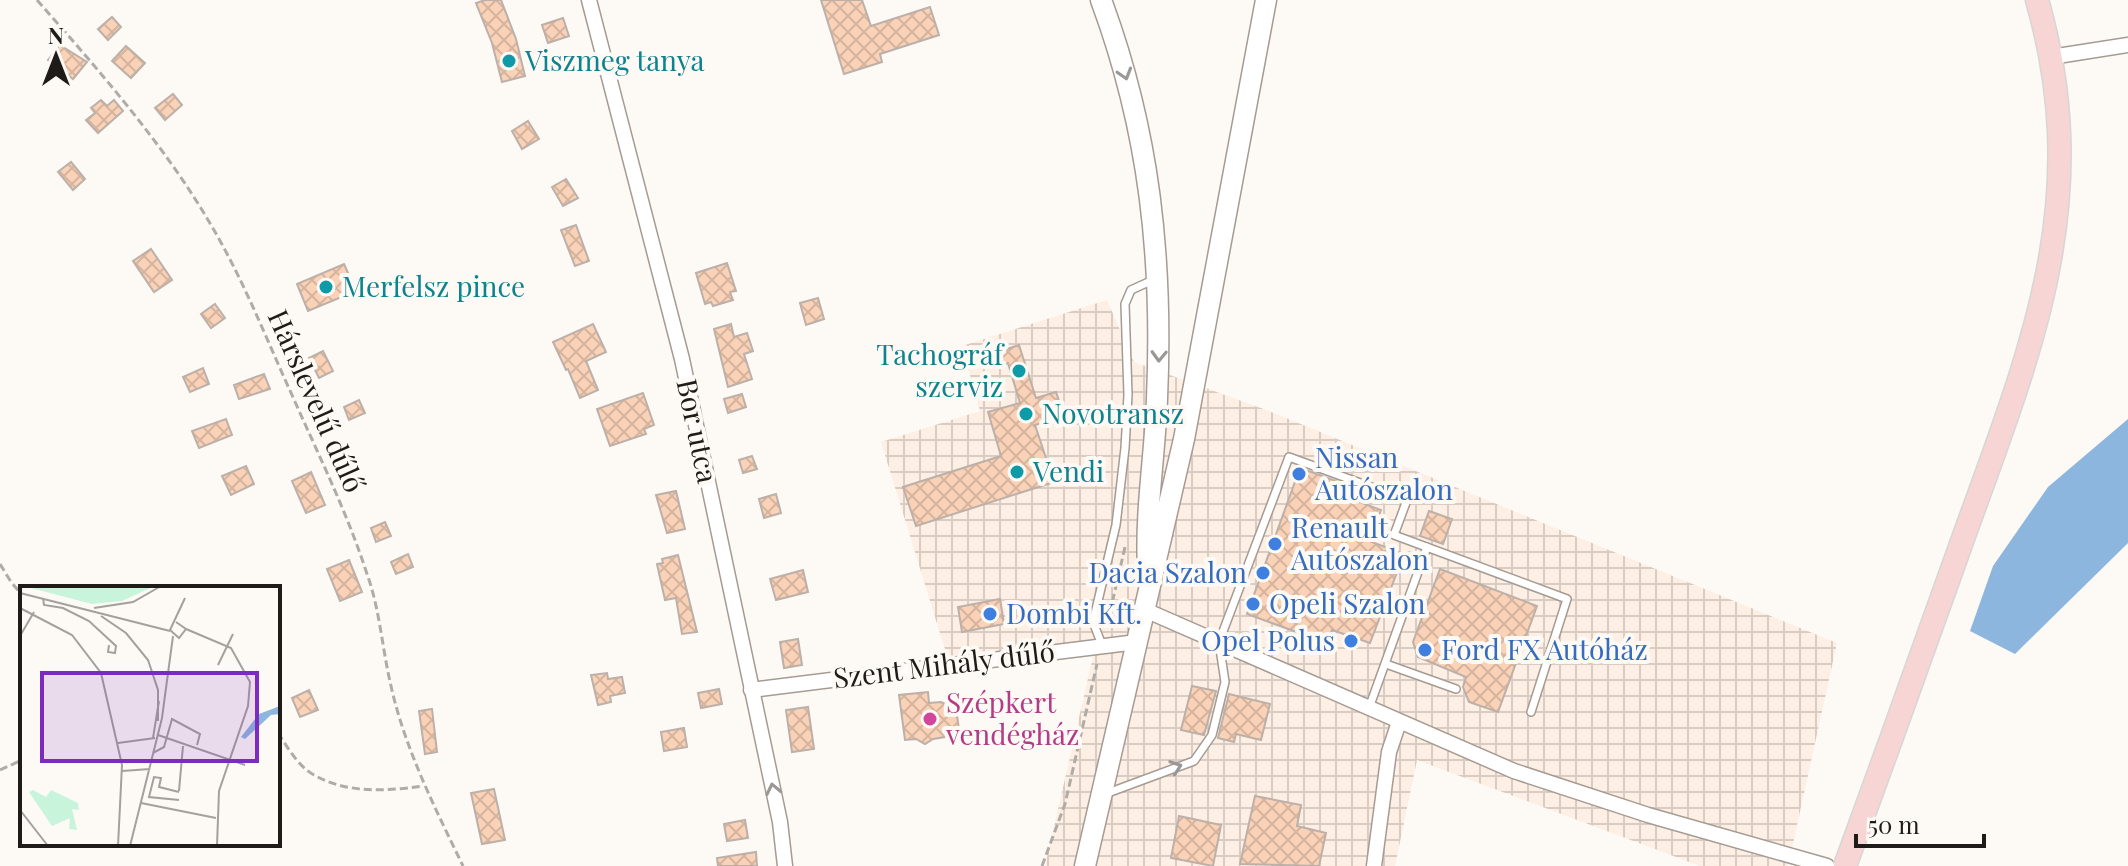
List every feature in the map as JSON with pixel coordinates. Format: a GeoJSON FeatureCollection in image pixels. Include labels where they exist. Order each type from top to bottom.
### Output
{"type":"FeatureCollection","features":[{"type":"Feature","properties":{"kind":"main road"},"geometry":{"type":"LineString","coordinates":[[1845,866],[2012,402],[2044,298],[2055,238],[2060,178],[2058,117],[2051,57],[2037,0]]}},
{"type":"Feature","properties":{"kind":"street","name":"Bor utca"},"geometry":{"type":"LineString","coordinates":[[589,0],[682,359],[780,822],[785,866]]}},
{"type":"Feature","properties":{"kind":"street"},"geometry":{"type":"LineString","coordinates":[[1101,0],[1130,90],[1155,223],[1160,328],[1146,529],[1147,601]]}},
{"type":"Feature","properties":{"kind":"street"},"geometry":{"type":"LineString","coordinates":[[1085,866],[1187,424],[1266,0]]}},
{"type":"Feature","properties":{"kind":"street"},"geometry":{"type":"LineString","coordinates":[[2051,57],[2128,45]]}},
{"type":"Feature","properties":{"kind":"street"},"geometry":{"type":"LineString","coordinates":[[1147,601],[1219,642],[1514,771],[1648,815],[1827,866]]}},
{"type":"Feature","properties":{"kind":"street","name":"Szent Mihály dűlő"},"geometry":{"type":"LineString","coordinates":[[751,690],[1137,642]]}},
{"type":"Feature","properties":{"kind":"street"},"geometry":{"type":"LineString","coordinates":[[1374,866],[1389,752],[1399,722]]}},
{"type":"Feature","properties":{"kind":"lane"},"geometry":{"type":"LineString","coordinates":[[1102,645],[1093,622],[1116,525],[1125,448],[1128,395],[1125,304],[1131,290],[1158,278]]}},
{"type":"Feature","properties":{"kind":"lane"},"geometry":{"type":"LineString","coordinates":[[1103,794],[1194,761],[1212,735],[1225,682],[1219,642],[1289,457],[1407,500],[1394,535],[1567,599],[1531,712]]}},
{"type":"Feature","properties":{"kind":"lane"},"geometry":{"type":"LineString","coordinates":[[1369,708],[1427,547]]}},
{"type":"Feature","properties":{"kind":"lane"},"geometry":{"type":"LineString","coordinates":[[1386,664],[1456,689]]}},
{"type":"Feature","properties":{"kind":"path","name":"Hárslevelű dűlő"},"geometry":{"type":"LineString","coordinates":[[37,0],[172,166],[211,224],[235,270],[343,509],[368,574],[380,619],[391,686],[425,786],[463,866]]}},
{"type":"Feature","properties":{"kind":"path"},"geometry":{"type":"LineString","coordinates":[[0,564],[20,593]]}},
{"type":"Feature","properties":{"kind":"path"},"geometry":{"type":"LineString","coordinates":[[280,736],[294,757],[314,775],[360,790],[393,791],[425,786]]}},
{"type":"Feature","properties":{"kind":"path"},"geometry":{"type":"LineString","coordinates":[[0,770],[20,761]]}},
{"type":"Feature","properties":{"kind":"path"},"geometry":{"type":"LineString","coordinates":[[1042,866],[1043,858]]}},
{"type":"Feature","properties":{"kind":"shaded area"},"geometry":{"type":"Polygon","coordinates":[[[1107,300],[1134,362],[1269,411],[1837,643],[1788,866],[1700,866],[1417,760],[1395,866],[1045,866],[1094,652],[951,669],[881,442],[980,411],[962,346],[1107,300]]]}},
{"type":"Feature","properties":{"kind":"water"},"geometry":{"type":"Polygon","coordinates":[[[2128,419],[2128,543],[2015,654],[1970,631],[1993,566],[2048,487],[2128,419]]]}},
{"type":"Feature","properties":{"kind":"building"},"geometry":{"type":"Polygon","coordinates":[[[501,0],[516,39],[525,76],[502,82],[492,43],[476,3],[501,0]]]}},
{"type":"Feature","properties":{"kind":"building"},"geometry":{"type":"Polygon","coordinates":[[[821,0],[862,0],[871,26],[930,7],[939,35],[880,54],[882,62],[844,74],[821,0]]]}},
{"type":"Feature","properties":{"kind":"building"},"geometry":{"type":"Polygon","coordinates":[[[112,17],[121,27],[108,40],[98,29],[112,17]]]}},
{"type":"Feature","properties":{"kind":"building"},"geometry":{"type":"Polygon","coordinates":[[[563,18],[569,36],[548,43],[542,25],[563,18]]]}},
{"type":"Feature","properties":{"kind":"building"},"geometry":{"type":"Polygon","coordinates":[[[60,45],[87,62],[73,79],[48,60],[60,45]]]}},
{"type":"Feature","properties":{"kind":"building"},"geometry":{"type":"Polygon","coordinates":[[[126,46],[145,63],[131,78],[112,61],[126,46]]]}},
{"type":"Feature","properties":{"kind":"building"},"geometry":{"type":"Polygon","coordinates":[[[173,94],[182,105],[165,120],[155,108],[173,94]]]}},
{"type":"Feature","properties":{"kind":"building"},"geometry":{"type":"Polygon","coordinates":[[[101,100],[107,106],[114,100],[123,111],[98,133],[86,120],[95,113],[91,108],[101,100]]]}},
{"type":"Feature","properties":{"kind":"building"},"geometry":{"type":"Polygon","coordinates":[[[528,121],[539,139],[522,149],[512,131],[528,121]]]}},
{"type":"Feature","properties":{"kind":"building"},"geometry":{"type":"Polygon","coordinates":[[[71,162],[85,179],[73,190],[58,172],[71,162]]]}},
{"type":"Feature","properties":{"kind":"building"},"geometry":{"type":"Polygon","coordinates":[[[566,179],[578,198],[563,206],[552,187],[566,179]]]}},
{"type":"Feature","properties":{"kind":"building"},"geometry":{"type":"Polygon","coordinates":[[[576,225],[589,261],[575,266],[561,230],[576,225]]]}},
{"type":"Feature","properties":{"kind":"building"},"geometry":{"type":"Polygon","coordinates":[[[151,249],[172,280],[154,292],[133,261],[151,249]]]}},
{"type":"Feature","properties":{"kind":"building"},"geometry":{"type":"Polygon","coordinates":[[[727,263],[736,291],[730,292],[733,300],[713,306],[711,302],[705,304],[696,273],[727,263]]]}},
{"type":"Feature","properties":{"kind":"building","name":"Merfelsz pince"},"geometry":{"type":"Polygon","coordinates":[[[344,264],[356,291],[308,311],[297,284],[344,264]]]}},
{"type":"Feature","properties":{"kind":"building"},"geometry":{"type":"Polygon","coordinates":[[[818,298],[824,319],[806,325],[800,303],[818,298]]]}},
{"type":"Feature","properties":{"kind":"building"},"geometry":{"type":"Polygon","coordinates":[[[215,304],[225,318],[211,328],[201,314],[215,304]]]}},
{"type":"Feature","properties":{"kind":"building"},"geometry":{"type":"Polygon","coordinates":[[[593,324],[606,352],[586,361],[598,390],[580,398],[553,342],[593,324]]]}},
{"type":"Feature","properties":{"kind":"building"},"geometry":{"type":"Polygon","coordinates":[[[731,324],[734,337],[747,333],[753,351],[744,354],[752,379],[728,387],[714,329],[731,324]]]}},
{"type":"Feature","properties":{"kind":"building"},"geometry":{"type":"Polygon","coordinates":[[[1019,345],[1036,398],[1056,392],[1064,416],[1035,425],[1054,482],[916,526],[903,487],[1001,456],[988,412],[1020,403],[1008,363],[996,367],[992,354],[1019,345]]]}},
{"type":"Feature","properties":{"kind":"building"},"geometry":{"type":"Polygon","coordinates":[[[323,351],[333,371],[319,378],[309,358],[323,351]]]}},
{"type":"Feature","properties":{"kind":"building"},"geometry":{"type":"Polygon","coordinates":[[[203,368],[209,384],[190,392],[183,377],[203,368]]]}},
{"type":"Feature","properties":{"kind":"building"},"geometry":{"type":"Polygon","coordinates":[[[264,374],[270,389],[239,399],[234,385],[264,374]]]}},
{"type":"Feature","properties":{"kind":"building"},"geometry":{"type":"Polygon","coordinates":[[[643,393],[654,425],[644,429],[646,434],[610,446],[597,409],[643,393]]]}},
{"type":"Feature","properties":{"kind":"building"},"geometry":{"type":"Polygon","coordinates":[[[742,394],[746,407],[728,413],[724,399],[742,394]]]}},
{"type":"Feature","properties":{"kind":"building"},"geometry":{"type":"Polygon","coordinates":[[[359,400],[365,413],[349,420],[344,407],[359,400]]]}},
{"type":"Feature","properties":{"kind":"building"},"geometry":{"type":"Polygon","coordinates":[[[226,419],[232,435],[199,448],[192,431],[226,419]]]}},
{"type":"Feature","properties":{"kind":"building"},"geometry":{"type":"Polygon","coordinates":[[[752,456],[757,469],[743,473],[739,460],[752,456]]]}},
{"type":"Feature","properties":{"kind":"building"},"geometry":{"type":"Polygon","coordinates":[[[246,466],[254,484],[231,495],[222,476],[246,466]]]}},
{"type":"Feature","properties":{"kind":"building"},"geometry":{"type":"Polygon","coordinates":[[[1300,468],[1350,486],[1346,497],[1381,510],[1369,541],[1404,554],[1370,643],[1332,630],[1327,643],[1247,614],[1300,468]]]}},
{"type":"Feature","properties":{"kind":"building"},"geometry":{"type":"Polygon","coordinates":[[[311,472],[325,505],[306,513],[292,481],[311,472]]]}},
{"type":"Feature","properties":{"kind":"building"},"geometry":{"type":"Polygon","coordinates":[[[676,491],[685,529],[667,533],[656,495],[676,491]]]}},
{"type":"Feature","properties":{"kind":"building"},"geometry":{"type":"Polygon","coordinates":[[[776,494],[781,513],[764,518],[759,499],[776,494]]]}},
{"type":"Feature","properties":{"kind":"building"},"geometry":{"type":"Polygon","coordinates":[[[1429,511],[1452,519],[1443,544],[1420,536],[1429,511]]]}},
{"type":"Feature","properties":{"kind":"building"},"geometry":{"type":"Polygon","coordinates":[[[385,522],[391,536],[376,542],[371,528],[385,522]]]}},
{"type":"Feature","properties":{"kind":"building"},"geometry":{"type":"Polygon","coordinates":[[[408,554],[413,567],[396,574],[391,562],[408,554]]]}},
{"type":"Feature","properties":{"kind":"building"},"geometry":{"type":"Polygon","coordinates":[[[678,555],[697,632],[682,634],[676,598],[665,600],[657,564],[663,563],[662,559],[678,555]]]}},
{"type":"Feature","properties":{"kind":"building"},"geometry":{"type":"Polygon","coordinates":[[[349,560],[362,592],[340,601],[327,569],[349,560]]]}},
{"type":"Feature","properties":{"kind":"building"},"geometry":{"type":"Polygon","coordinates":[[[1440,569],[1537,606],[1498,712],[1469,702],[1463,687],[1466,677],[1418,657],[1413,642],[1440,569]]]}},
{"type":"Feature","properties":{"kind":"building"},"geometry":{"type":"Polygon","coordinates":[[[803,570],[808,592],[776,600],[770,579],[803,570]]]}},
{"type":"Feature","properties":{"kind":"building"},"geometry":{"type":"Polygon","coordinates":[[[1000,599],[1004,624],[962,632],[958,607],[1000,599]]]}},
{"type":"Feature","properties":{"kind":"building"},"geometry":{"type":"Polygon","coordinates":[[[798,639],[802,665],[784,668],[780,642],[798,639]]]}},
{"type":"Feature","properties":{"kind":"building"},"geometry":{"type":"Polygon","coordinates":[[[607,673],[608,679],[622,677],[625,693],[610,696],[611,702],[598,705],[591,675],[607,673]]]}},
{"type":"Feature","properties":{"kind":"building"},"geometry":{"type":"Polygon","coordinates":[[[1192,686],[1216,691],[1204,735],[1181,730],[1192,686]]]}},
{"type":"Feature","properties":{"kind":"building"},"geometry":{"type":"Polygon","coordinates":[[[719,689],[722,704],[701,708],[698,693],[719,689]]]}},
{"type":"Feature","properties":{"kind":"building"},"geometry":{"type":"Polygon","coordinates":[[[309,690],[318,710],[300,717],[292,698],[309,690]]]}},
{"type":"Feature","properties":{"kind":"building","name":"Szépkert vendégház"},"geometry":{"type":"Polygon","coordinates":[[[928,692],[929,703],[941,702],[956,709],[959,729],[951,736],[933,739],[925,744],[916,739],[905,740],[899,695],[928,692]]]}},
{"type":"Feature","properties":{"kind":"building"},"geometry":{"type":"Polygon","coordinates":[[[1229,694],[1270,704],[1261,740],[1236,734],[1234,742],[1218,738],[1229,694]]]}},
{"type":"Feature","properties":{"kind":"building"},"geometry":{"type":"Polygon","coordinates":[[[808,707],[814,749],[792,752],[786,710],[808,707]]]}},
{"type":"Feature","properties":{"kind":"building"},"geometry":{"type":"Polygon","coordinates":[[[432,709],[437,752],[425,754],[419,711],[432,709]]]}},
{"type":"Feature","properties":{"kind":"building"},"geometry":{"type":"Polygon","coordinates":[[[684,728],[687,747],[664,751],[661,732],[684,728]]]}},
{"type":"Feature","properties":{"kind":"building"},"geometry":{"type":"Polygon","coordinates":[[[494,789],[505,840],[482,844],[471,793],[494,789]]]}},
{"type":"Feature","properties":{"kind":"building"},"geometry":{"type":"Polygon","coordinates":[[[1255,796],[1301,805],[1297,826],[1326,833],[1319,866],[1240,864],[1255,796]]]}},
{"type":"Feature","properties":{"kind":"building"},"geometry":{"type":"Polygon","coordinates":[[[1179,816],[1221,825],[1213,866],[1171,858],[1179,816]]]}},
{"type":"Feature","properties":{"kind":"building"},"geometry":{"type":"Polygon","coordinates":[[[745,820],[748,838],[727,841],[724,824],[745,820]]]}},
{"type":"Feature","properties":{"kind":"building"},"geometry":{"type":"Polygon","coordinates":[[[756,852],[757,866],[718,866],[717,858],[756,852]]]}},
{"type":"Feature","properties":{"kind":"place","name":"Viszmeg tanya"},"geometry":{"type":"Point","coordinates":[509,61]}},
{"type":"Feature","properties":{"kind":"place","name":"Merfelsz pince"},"geometry":{"type":"Point","coordinates":[326,287]}},
{"type":"Feature","properties":{"kind":"place","name":"Tachográf szerviz"},"geometry":{"type":"Point","coordinates":[1019,371]}},
{"type":"Feature","properties":{"kind":"place","name":"Novotransz"},"geometry":{"type":"Point","coordinates":[1026,414]}},
{"type":"Feature","properties":{"kind":"place","name":"Vendi"},"geometry":{"type":"Point","coordinates":[1017,472]}},
{"type":"Feature","properties":{"kind":"place","name":"Nissan Autószalon"},"geometry":{"type":"Point","coordinates":[1299,474]}},
{"type":"Feature","properties":{"kind":"place","name":"Renault Autószalon"},"geometry":{"type":"Point","coordinates":[1275,544]}},
{"type":"Feature","properties":{"kind":"place","name":"Dacia Szalon"},"geometry":{"type":"Point","coordinates":[1263,573]}},
{"type":"Feature","properties":{"kind":"place","name":"Opeli Szalon"},"geometry":{"type":"Point","coordinates":[1253,604]}},
{"type":"Feature","properties":{"kind":"place","name":"Dombi Kft."},"geometry":{"type":"Point","coordinates":[990,614]}},
{"type":"Feature","properties":{"kind":"place","name":"Opel Polus"},"geometry":{"type":"Point","coordinates":[1351,641]}},
{"type":"Feature","properties":{"kind":"place","name":"Ford FX Autóház"},"geometry":{"type":"Point","coordinates":[1425,650]}},
{"type":"Feature","properties":{"kind":"place","name":"Szépkert vendégház"},"geometry":{"type":"Point","coordinates":[930,719]}}]}
